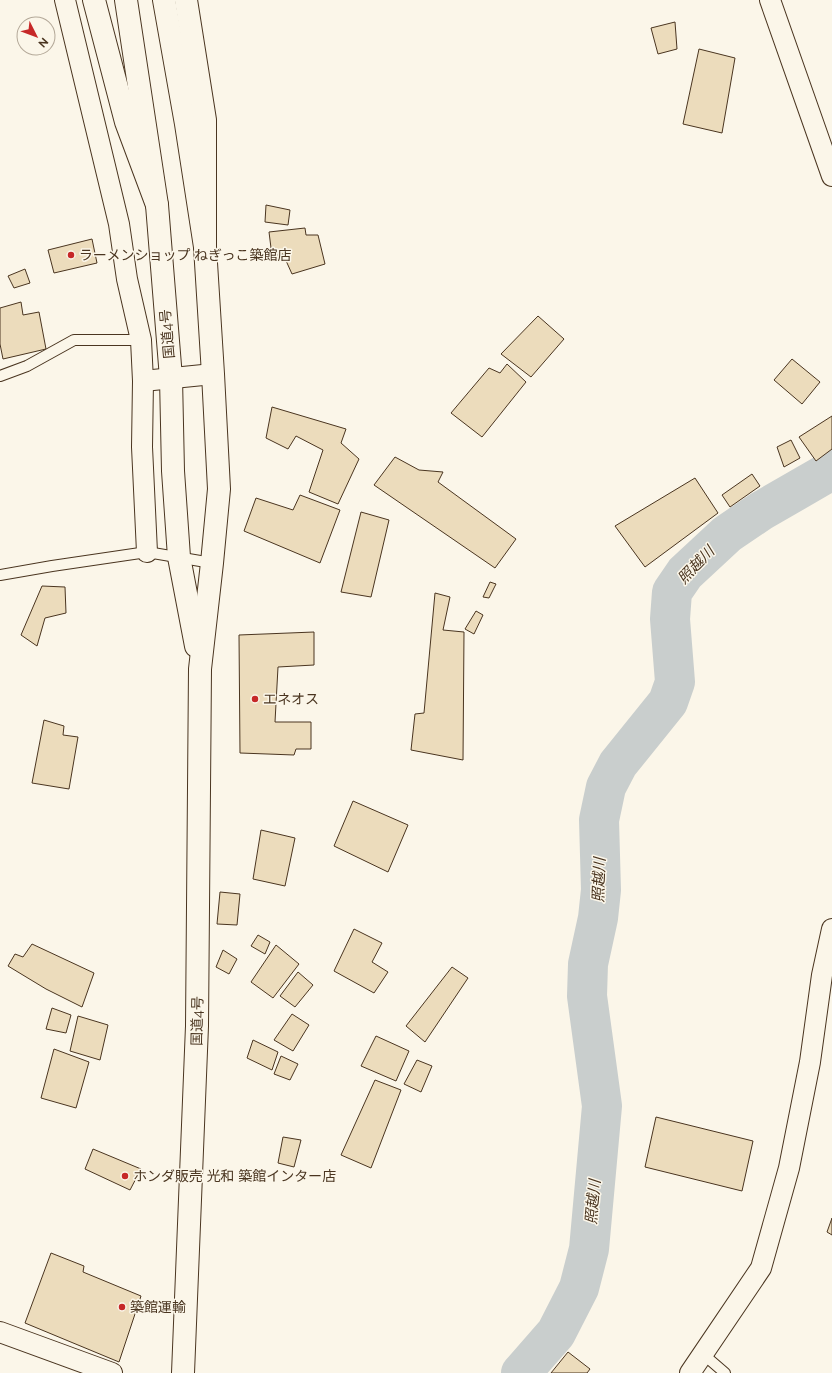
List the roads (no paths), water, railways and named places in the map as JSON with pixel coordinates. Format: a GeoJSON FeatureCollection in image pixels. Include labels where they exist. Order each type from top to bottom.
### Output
{"type":"FeatureCollection","features":[{"type":"Feature","properties":{"kind":"highway"},"geometry":{"type":"LineString","coordinates":[[94,0],[126,122],[157,205]]}},
{"type":"Feature","properties":{"kind":"highway","name":"国道4号"},"geometry":{"type":"LineString","coordinates":[[126,0],[157,205],[171,378],[173,471],[179,556],[200,668]]}},
{"type":"Feature","properties":{"kind":"highway","name":"国道4号"},"geometry":{"type":"LineString","coordinates":[[164,0],[186,124],[205,246],[214,374],[219,489],[200,668],[197,1026],[182,1373]]}},
{"type":"Feature","properties":{"kind":"highway"},"geometry":{"type":"LineString","coordinates":[[186,0],[205,120],[205,246]]}},
{"type":"Feature","properties":{"kind":"street"},"geometry":{"type":"LineString","coordinates":[[65,0],[118,224],[127,279],[141,340],[143,381],[142,447],[147,552]]}},
{"type":"Feature","properties":{"kind":"street"},"geometry":{"type":"LineString","coordinates":[[770,0],[832,176]]}},
{"type":"Feature","properties":{"kind":"street"},"geometry":{"type":"LineString","coordinates":[[143,381],[214,374]]}},
{"type":"Feature","properties":{"kind":"street"},"geometry":{"type":"LineString","coordinates":[[690,1373],[761,1268],[789,1168],[810,1062],[822,975],[832,929]]}},
{"type":"Feature","properties":{"kind":"street"},"geometry":{"type":"LineString","coordinates":[[0,1332],[112,1373]]}},
{"type":"Feature","properties":{"kind":"lane"},"geometry":{"type":"LineString","coordinates":[[0,376],[27,366],[74,340],[141,340]]}},
{"type":"Feature","properties":{"kind":"lane"},"geometry":{"type":"LineString","coordinates":[[0,576],[52,566],[147,552],[179,556],[212,563]]}},
{"type":"Feature","properties":{"kind":"lane"},"geometry":{"type":"LineString","coordinates":[[703,1354],[725,1373]]}},
{"type":"Feature","properties":{"kind":"waterway","name":"照越川"},"geometry":{"type":"LineString","coordinates":[[521,1373],[556,1333],[579,1288],[589,1249],[602,1106],[587,996],[588,964],[598,918],[601,890],[599,820],[606,787],[618,764],[668,702],[675,682],[670,619],[672,592],[685,573],[727,534],[761,511],[832,470]]}},
{"type":"Feature","properties":{"kind":"place","name":"ラーメンショップ ねぎっこ築館店"},"geometry":{"type":"Point","coordinates":[71,255]}},
{"type":"Feature","properties":{"kind":"place","name":"エネオス"},"geometry":{"type":"Point","coordinates":[255,699]}},
{"type":"Feature","properties":{"kind":"place","name":"ホンダ販売 光和 築館インター店"},"geometry":{"type":"Point","coordinates":[125,1176]}},
{"type":"Feature","properties":{"kind":"place","name":"築館運輸"},"geometry":{"type":"Point","coordinates":[122,1307]}}]}
